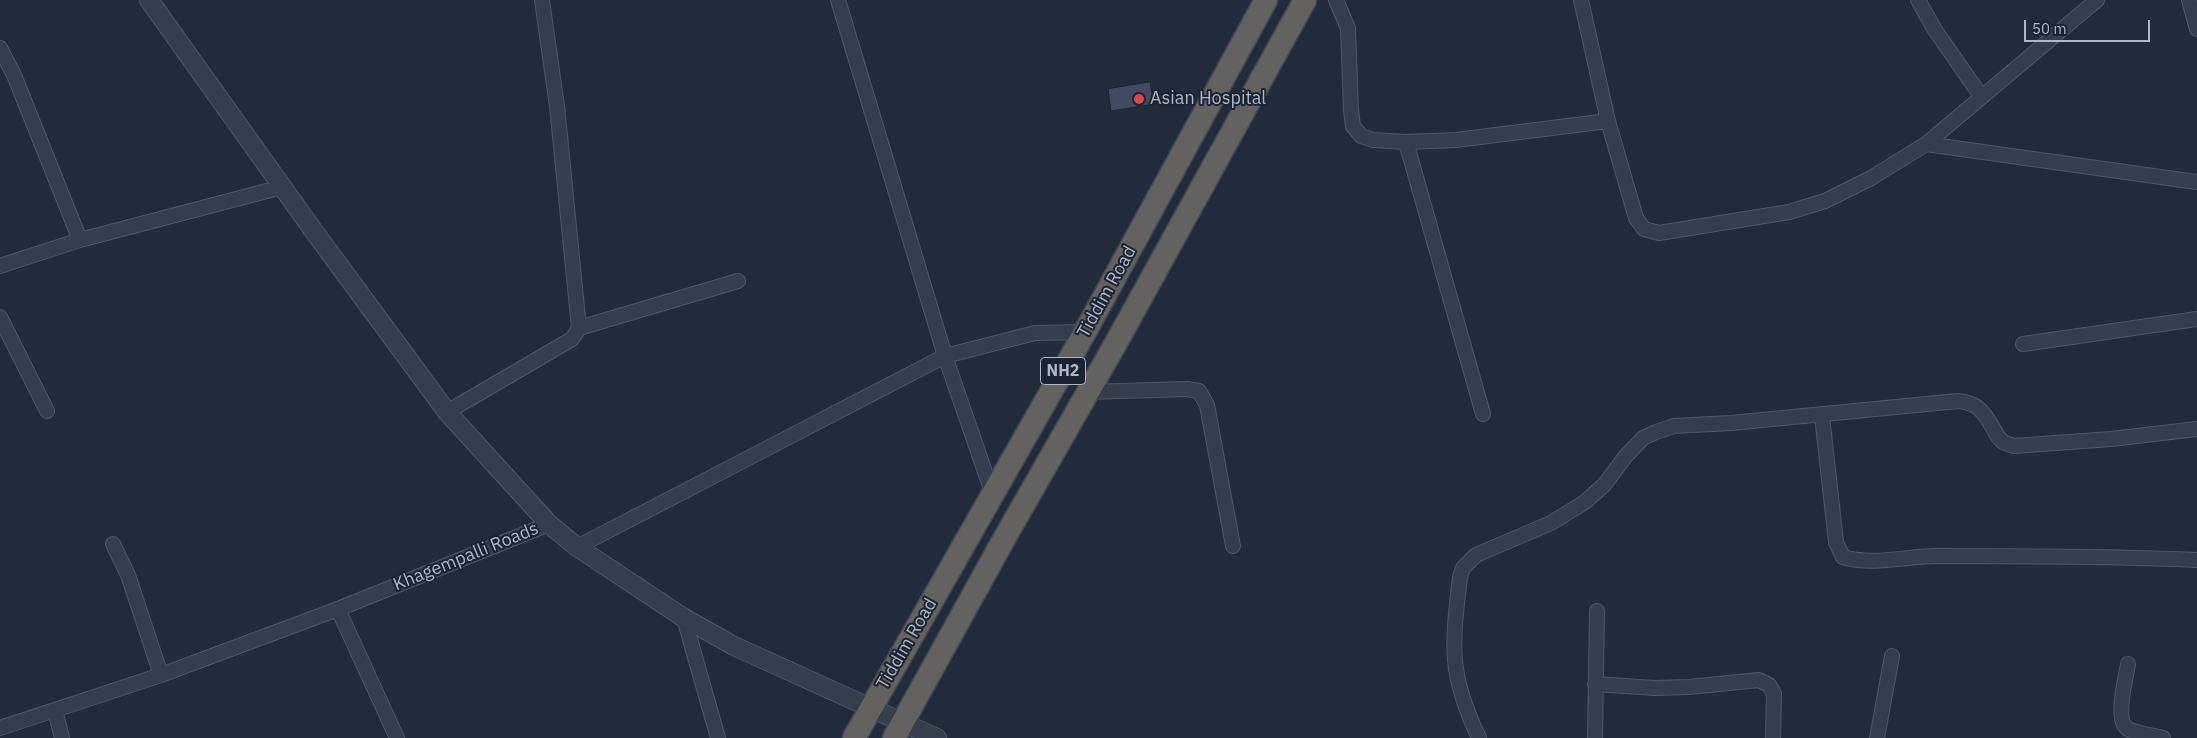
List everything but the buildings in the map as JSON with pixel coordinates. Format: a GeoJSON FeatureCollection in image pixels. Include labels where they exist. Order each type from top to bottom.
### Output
{"type":"FeatureCollection","features":[{"type":"Feature","properties":{"kind":"highway","name":"Tiddim Road"},"geometry":{"type":"LineString","coordinates":[[854,738],[1085,332],[1266,0]]}},
{"type":"Feature","properties":{"kind":"highway","name":"Tiddim Road"},"geometry":{"type":"LineString","coordinates":[[898,731],[1306,0]]}},
{"type":"Feature","properties":{"kind":"street"},"geometry":{"type":"LineString","coordinates":[[148,0],[447,412],[549,524]]}},
{"type":"Feature","properties":{"kind":"street"},"geometry":{"type":"LineString","coordinates":[[447,412],[572,339],[579,328],[557,106],[542,0]]}},
{"type":"Feature","properties":{"kind":"street"},"geometry":{"type":"LineString","coordinates":[[838,0],[945,356],[993,495]]}},
{"type":"Feature","properties":{"kind":"street"},"geometry":{"type":"LineString","coordinates":[[1336,0],[1348,28],[1351,110],[1353,126],[1361,136],[1373,140],[1406,142],[1483,138],[1608,121]]}},
{"type":"Feature","properties":{"kind":"street"},"geometry":{"type":"LineString","coordinates":[[1581,0],[1608,121],[1636,218],[1644,229],[1659,233],[1788,212],[1825,201],[1871,178],[1926,144],[2097,0]]}},
{"type":"Feature","properties":{"kind":"street"},"geometry":{"type":"LineString","coordinates":[[1918,0],[1935,30],[1981,96]]}},
{"type":"Feature","properties":{"kind":"street"},"geometry":{"type":"LineString","coordinates":[[2189,0],[2197,29]]}},
{"type":"Feature","properties":{"kind":"street"},"geometry":{"type":"LineString","coordinates":[[0,48],[14,76],[80,240]]}},
{"type":"Feature","properties":{"kind":"street"},"geometry":{"type":"LineString","coordinates":[[1406,142],[1483,414]]}},
{"type":"Feature","properties":{"kind":"street"},"geometry":{"type":"LineString","coordinates":[[1926,144],[2197,182]]}},
{"type":"Feature","properties":{"kind":"street"},"geometry":{"type":"LineString","coordinates":[[0,266],[80,240],[282,187]]}},
{"type":"Feature","properties":{"kind":"street"},"geometry":{"type":"LineString","coordinates":[[579,328],[738,280]]}},
{"type":"Feature","properties":{"kind":"street"},"geometry":{"type":"LineString","coordinates":[[0,317],[48,410]]}},
{"type":"Feature","properties":{"kind":"street"},"geometry":{"type":"LineString","coordinates":[[2023,344],[2197,320]]}},
{"type":"Feature","properties":{"kind":"street"},"geometry":{"type":"LineString","coordinates":[[577,547],[945,356],[1035,333],[1085,332]]}},
{"type":"Feature","properties":{"kind":"street"},"geometry":{"type":"LineString","coordinates":[[1088,392],[1187,389],[1196,390],[1202,394],[1206,405],[1233,546]]}},
{"type":"Feature","properties":{"kind":"street"},"geometry":{"type":"LineString","coordinates":[[1479,738],[1459,691],[1453,658],[1454,629],[1460,577],[1463,568],[1476,555],[1551,523],[1580,506],[1605,484],[1625,457],[1643,438],[1656,432],[1674,426],[1731,424],[1958,402],[1970,402],[1980,408],[2003,442],[2014,446],[2197,429]]}},
{"type":"Feature","properties":{"kind":"street"},"geometry":{"type":"LineString","coordinates":[[1822,416],[1836,542],[1843,557],[1852,560],[1870,560],[1928,556],[2062,555],[2197,560]]}},
{"type":"Feature","properties":{"kind":"street","name":"Khagempalli Roads"},"geometry":{"type":"LineString","coordinates":[[0,728],[161,675],[338,609],[549,524],[577,547],[684,618],[734,646],[870,709],[898,731],[937,738]]}},
{"type":"Feature","properties":{"kind":"street"},"geometry":{"type":"LineString","coordinates":[[113,544],[128,575],[161,675]]}},
{"type":"Feature","properties":{"kind":"street"},"geometry":{"type":"LineString","coordinates":[[338,609],[397,738]]}},
{"type":"Feature","properties":{"kind":"street"},"geometry":{"type":"LineString","coordinates":[[1595,738],[1597,611]]}},
{"type":"Feature","properties":{"kind":"street"},"geometry":{"type":"LineString","coordinates":[[684,618],[718,738]]}},
{"type":"Feature","properties":{"kind":"street"},"geometry":{"type":"LineString","coordinates":[[1877,738],[1892,656]]}},
{"type":"Feature","properties":{"kind":"street"},"geometry":{"type":"LineString","coordinates":[[2128,664],[2120,716],[2122,721],[2126,728],[2163,738]]}},
{"type":"Feature","properties":{"kind":"street"},"geometry":{"type":"LineString","coordinates":[[1595,684],[1655,688],[1759,680],[1769,685],[1774,694],[1773,738]]}},
{"type":"Feature","properties":{"kind":"street"},"geometry":{"type":"LineString","coordinates":[[55,710],[62,738]]}},
{"type":"Feature","properties":{"kind":"place","name":"Asian Hospital"},"geometry":{"type":"Point","coordinates":[1139,99]}}]}
